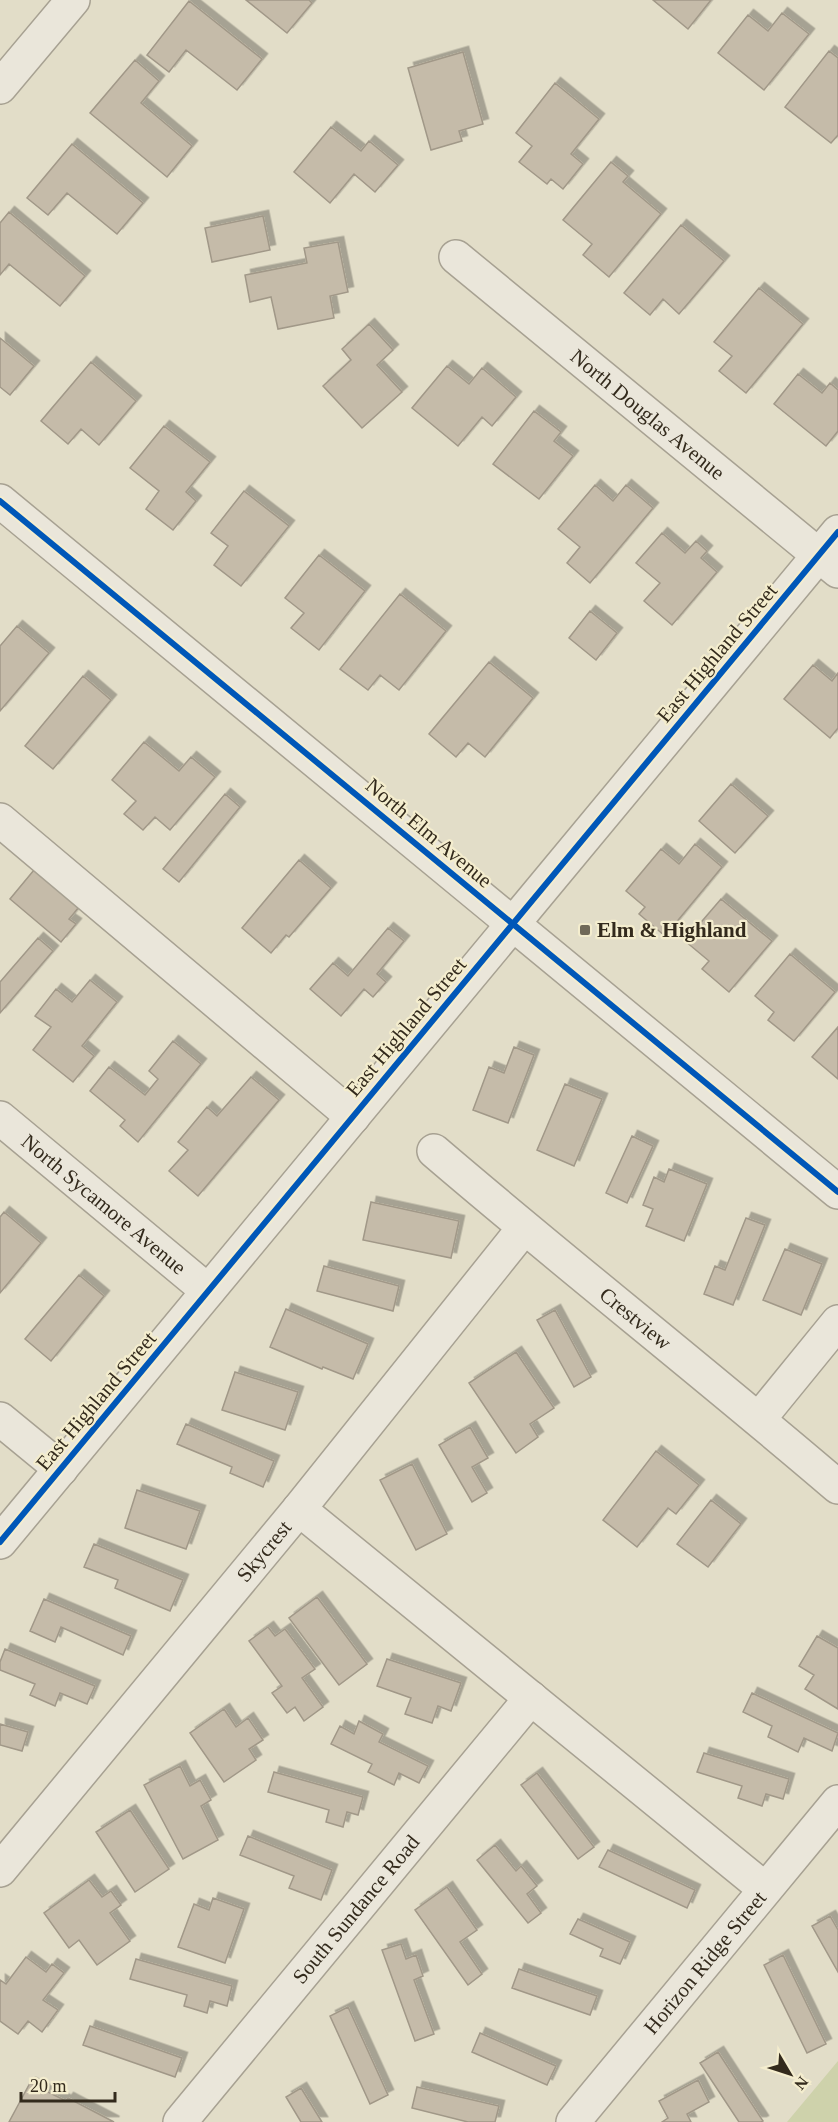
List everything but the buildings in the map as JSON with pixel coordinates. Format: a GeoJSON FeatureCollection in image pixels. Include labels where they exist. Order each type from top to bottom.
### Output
{"type":"FeatureCollection","features":[{"type":"Feature","properties":{"kind":"street"},"geometry":{"type":"LineString","coordinates":[[0,87],[73,0]]}},
{"type":"Feature","properties":{"kind":"street","name":"North Douglas Avenue"},"geometry":{"type":"LineString","coordinates":[[456,257],[832,552]]}},
{"type":"Feature","properties":{"kind":"street","name":"North Elm Avenue"},"geometry":{"type":"LineString","coordinates":[[0,501],[838,1192]]}},
{"type":"Feature","properties":{"kind":"street","name":"East Highland Street"},"geometry":{"type":"LineString","coordinates":[[0,1542],[513,924],[832,552]]}},
{"type":"Feature","properties":{"kind":"street"},"geometry":{"type":"LineString","coordinates":[[0,820],[353,1117]]}},
{"type":"Feature","properties":{"kind":"street","name":"North Sycamore Avenue"},"geometry":{"type":"LineString","coordinates":[[0,1118],[208,1291]]}},
{"type":"Feature","properties":{"kind":"street","name":"Crestview"},"geometry":{"type":"LineString","coordinates":[[434,1151],[838,1487]]}},
{"type":"Feature","properties":{"kind":"street","name":"Skycrest"},"geometry":{"type":"LineString","coordinates":[[0,1870],[300,1509],[524,1228]]}},
{"type":"Feature","properties":{"kind":"street"},"geometry":{"type":"LineString","coordinates":[[759,1419],[838,1322]]}},
{"type":"Feature","properties":{"kind":"street"},"geometry":{"type":"LineString","coordinates":[[0,1419],[61,1469]]}},
{"type":"Feature","properties":{"kind":"street"},"geometry":{"type":"LineString","coordinates":[[300,1509],[765,1889]]}},
{"type":"Feature","properties":{"kind":"street","name":"South Sundance Road"},"geometry":{"type":"LineString","coordinates":[[180,2122],[531,1698]]}},
{"type":"Feature","properties":{"kind":"street","name":"Horizon Ridge Street"},"geometry":{"type":"LineString","coordinates":[[573,2122],[838,1802]]}},
{"type":"Feature","properties":{"kind":"green space"},"geometry":{"type":"Polygon","coordinates":[[[838,2061],[838,2122],[787,2122],[838,2061]]]}},
{"type":"Feature","properties":{"kind":"cycle path"},"geometry":{"type":"LineString","coordinates":[[0,501],[838,1192]]}},
{"type":"Feature","properties":{"kind":"cycle path"},"geometry":{"type":"LineString","coordinates":[[0,1542],[838,532]]}},
{"type":"Feature","properties":{"kind":"place","name":"Elm & Highland"},"geometry":{"type":"Point","coordinates":[585,930]}}]}
